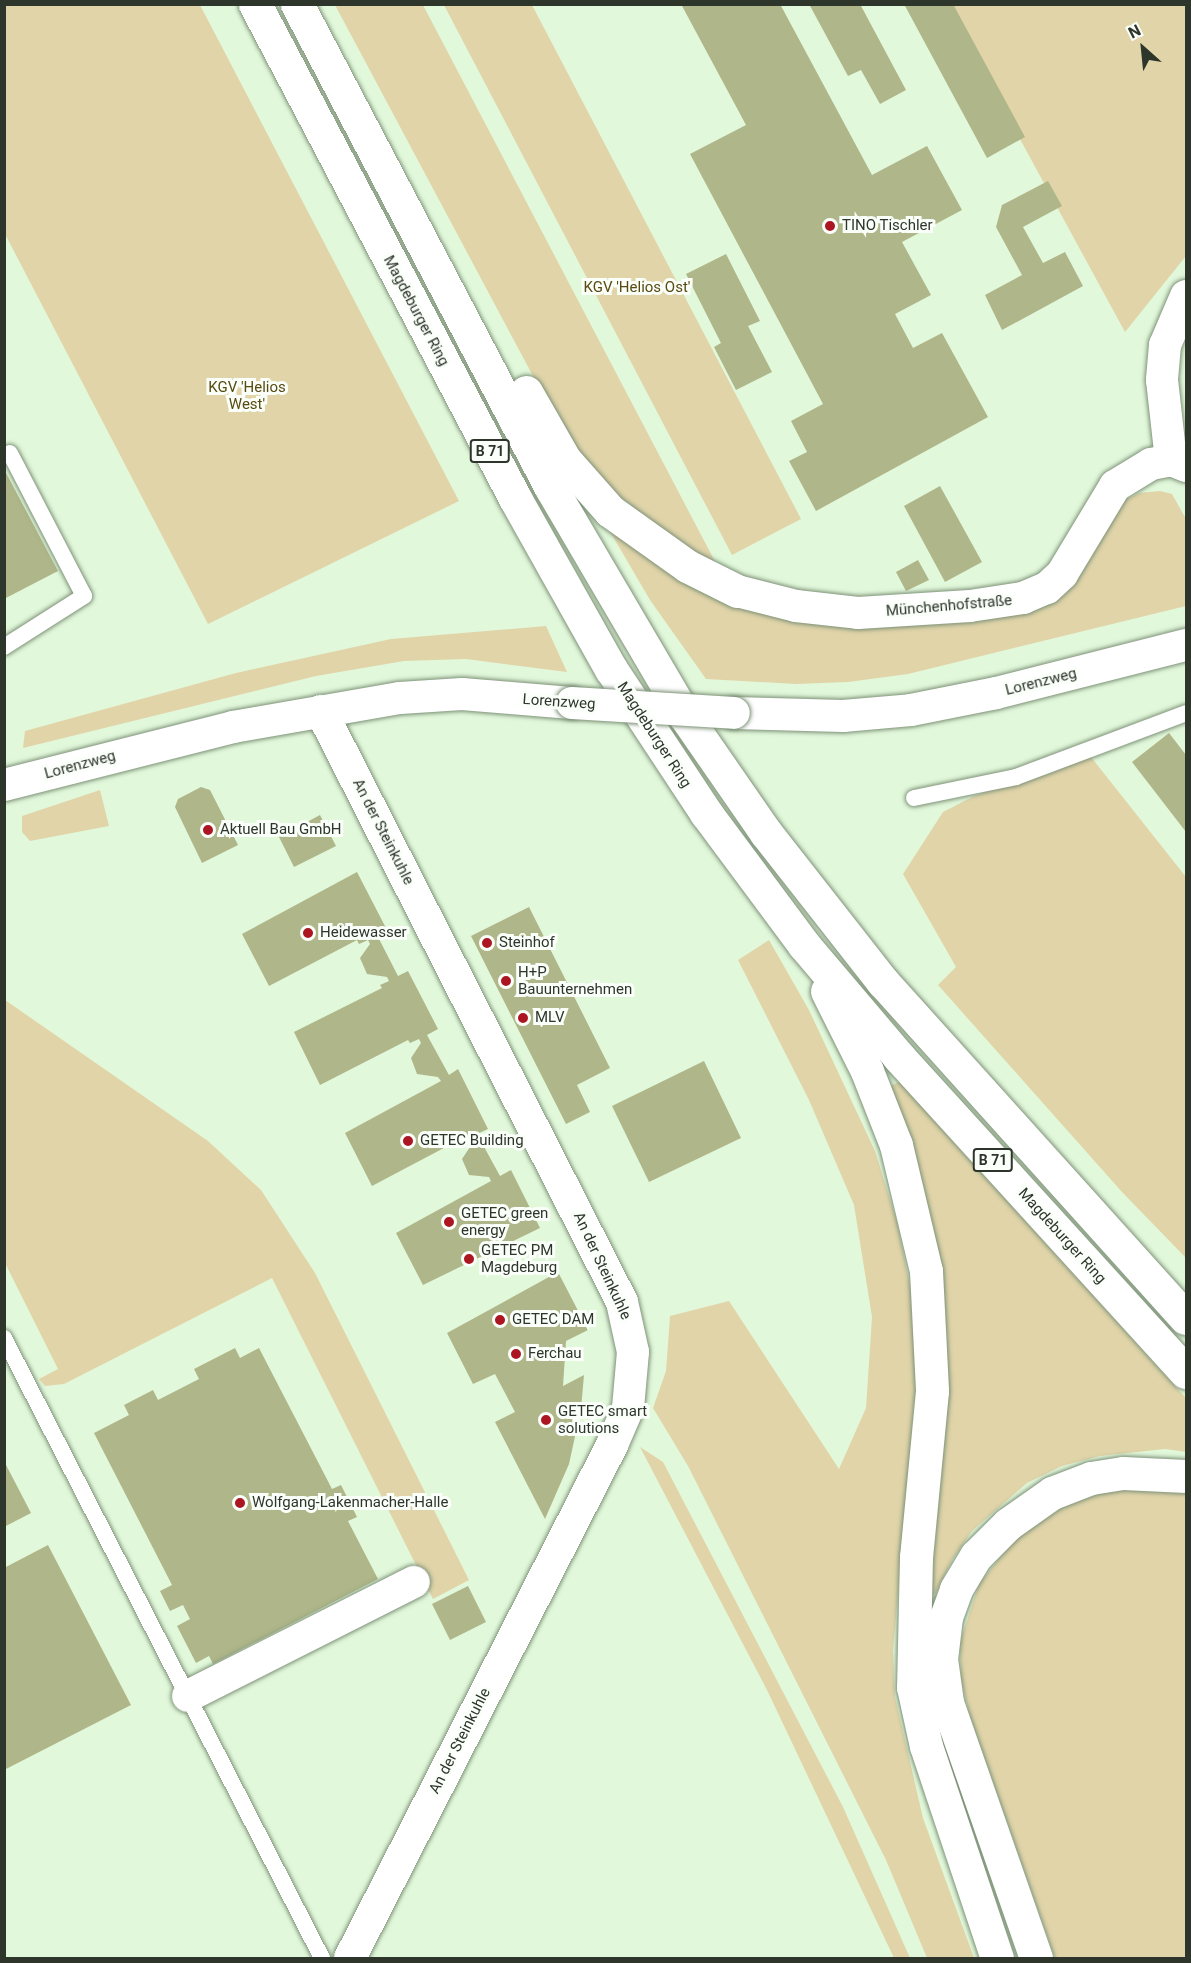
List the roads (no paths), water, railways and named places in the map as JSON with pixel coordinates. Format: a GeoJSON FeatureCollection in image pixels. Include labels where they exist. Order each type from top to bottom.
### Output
{"type":"FeatureCollection","features":[{"type":"Feature","properties":{"kind":"highway","name":"Magdeburger Ring"},"geometry":{"type":"LineString","coordinates":[[255,4],[516,500],[611,669],[706,813],[804,945],[899,1057],[1186,1372]]}},
{"type":"Feature","properties":{"kind":"highway","name":"B 71"},"geometry":{"type":"LineString","coordinates":[[297,4],[433,264],[604,582],[701,741],[766,833],[870,966],[1186,1318]]}},
{"type":"Feature","properties":{"kind":"highway"},"geometry":{"type":"LineString","coordinates":[[433,264],[467,283],[554,444],[592,494],[633,531],[687,566],[737,591]]}},
{"type":"Feature","properties":{"kind":"highway"},"geometry":{"type":"LineString","coordinates":[[804,945],[883,1108],[917,1225],[928,1295],[932,1366],[916,1557],[913,1687],[926,1746],[998,1959]]}},
{"type":"Feature","properties":{"kind":"highway"},"geometry":{"type":"LineString","coordinates":[[1096,1218],[1186,1289]]}},
{"type":"Feature","properties":{"kind":"highway"},"geometry":{"type":"LineString","coordinates":[[1036,1959],[947,1702],[941,1659],[946,1617],[956,1589],[976,1556],[1008,1524],[1052,1493],[1105,1476],[1142,1472],[1186,1476]]}},
{"type":"Feature","properties":{"kind":"street","name":"Münchenhofstraße"},"geometry":{"type":"LineString","coordinates":[[737,591],[796,606],[858,613],[999,603],[1038,594],[1069,565],[1115,486],[1151,464],[1179,463],[1163,357],[1175,315],[1186,296]]}},
{"type":"Feature","properties":{"kind":"street","name":"Lorenzweg"},"geometry":{"type":"LineString","coordinates":[[4,785],[233,727],[400,698],[462,694],[734,713],[836,716],[911,710],[996,693],[1186,645]]}},
{"type":"Feature","properties":{"kind":"street","name":"An der Steinkuhle"},"geometry":{"type":"LineString","coordinates":[[321,711],[622,1302],[633,1352],[628,1408],[612,1445],[350,1959]]}},
{"type":"Feature","properties":{"kind":"street"},"geometry":{"type":"LineString","coordinates":[[188,1696],[414,1582]]}},
{"type":"Feature","properties":{"kind":"lane"},"geometry":{"type":"LineString","coordinates":[[4,647],[84,596],[10,453]]}},
{"type":"Feature","properties":{"kind":"lane"},"geometry":{"type":"LineString","coordinates":[[914,798],[1016,777],[1186,713]]}},
{"type":"Feature","properties":{"kind":"lane"},"geometry":{"type":"LineString","coordinates":[[4,1338],[322,1959]]}},
{"type":"Feature","properties":{"kind":"place","name":"TINO Tischler"},"geometry":{"type":"Point","coordinates":[830,226]}},
{"type":"Feature","properties":{"kind":"place","name":"Aktuell Bau GmbH"},"geometry":{"type":"Point","coordinates":[208,830]}},
{"type":"Feature","properties":{"kind":"place","name":"Heidewasser"},"geometry":{"type":"Point","coordinates":[308,933]}},
{"type":"Feature","properties":{"kind":"place","name":"Steinhof"},"geometry":{"type":"Point","coordinates":[487,943]}},
{"type":"Feature","properties":{"kind":"place","name":"H+P Bauunternehmen"},"geometry":{"type":"Point","coordinates":[506,981]}},
{"type":"Feature","properties":{"kind":"place","name":"MLV"},"geometry":{"type":"Point","coordinates":[523,1018]}},
{"type":"Feature","properties":{"kind":"place","name":"GETEC Building"},"geometry":{"type":"Point","coordinates":[408,1141]}},
{"type":"Feature","properties":{"kind":"place","name":"GETEC green energy"},"geometry":{"type":"Point","coordinates":[449,1222]}},
{"type":"Feature","properties":{"kind":"place","name":"GETEC PM Magdeburg"},"geometry":{"type":"Point","coordinates":[469,1259]}},
{"type":"Feature","properties":{"kind":"place","name":"GETEC DAM"},"geometry":{"type":"Point","coordinates":[500,1320]}},
{"type":"Feature","properties":{"kind":"place","name":"Ferchau"},"geometry":{"type":"Point","coordinates":[516,1354]}},
{"type":"Feature","properties":{"kind":"place","name":"GETEC smart solutions"},"geometry":{"type":"Point","coordinates":[546,1420]}},
{"type":"Feature","properties":{"kind":"place","name":"Wolfgang-Lakenmacher-Halle"},"geometry":{"type":"Point","coordinates":[240,1503]}},
{"type":"Feature","properties":{"kind":"park label","name":"KGV 'Helios Ost'"},"geometry":{"type":"Point","coordinates":[637,288]}},
{"type":"Feature","properties":{"kind":"park label","name":"KGV 'Helios West'"},"geometry":{"type":"Point","coordinates":[247,396]}}]}
